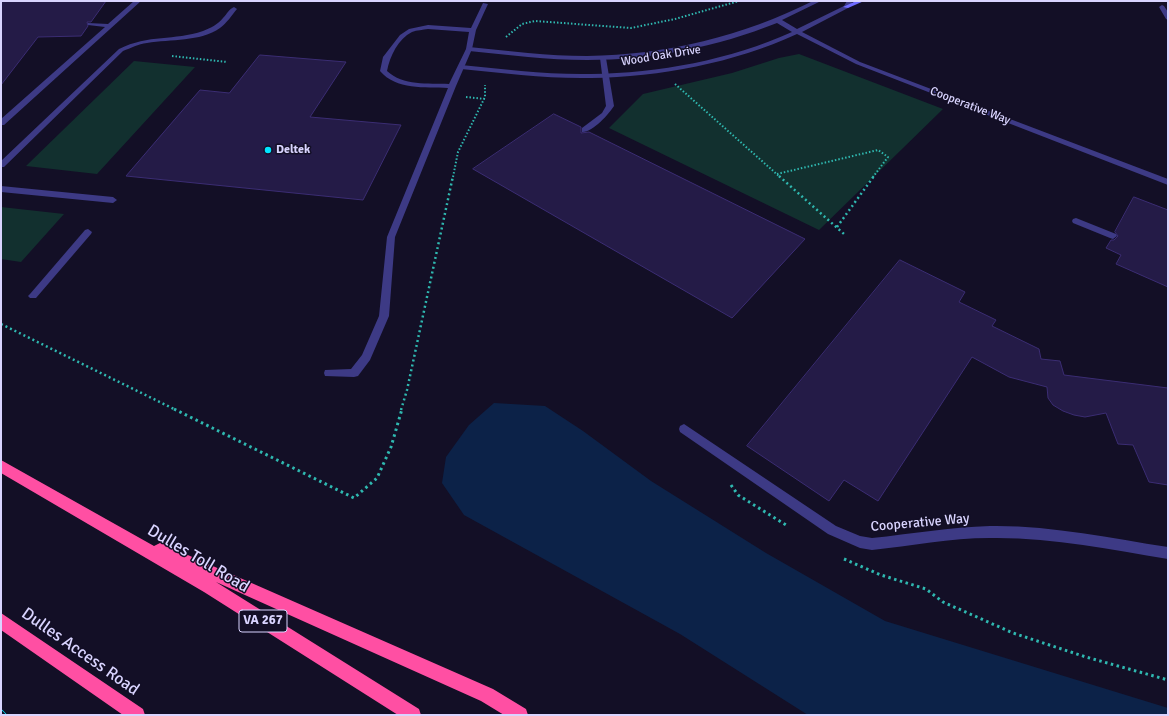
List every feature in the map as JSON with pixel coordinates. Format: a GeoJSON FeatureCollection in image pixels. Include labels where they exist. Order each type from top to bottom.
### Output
{"type":"FeatureCollection","features":[{"type":"Feature","properties":{"kind":"highway","name":"Dulles Toll Road"},"geometry":{"type":"LineString","coordinates":[[1,466],[113,529],[413,715]]}},
{"type":"Feature","properties":{"kind":"highway"},"geometry":{"type":"LineString","coordinates":[[113,529],[487,695],[520,715]]}},
{"type":"Feature","properties":{"kind":"highway","name":"Dulles Access Road"},"geometry":{"type":"LineString","coordinates":[[1,621],[137,715]]}},
{"type":"Feature","properties":{"kind":"main road"},"geometry":{"type":"LineString","coordinates":[[846,8],[862,1]]}},
{"type":"Feature","properties":{"kind":"street"},"geometry":{"type":"LineString","coordinates":[[1,123],[138,1]]}},
{"type":"Feature","properties":{"kind":"street","name":"Wood Oak Drive"},"geometry":{"type":"LineString","coordinates":[[469,49],[557,57],[603,58],[630,56],[690,46],[736,34],[777,20],[818,1]]}},
{"type":"Feature","properties":{"kind":"street"},"geometry":{"type":"LineString","coordinates":[[846,8],[850,1]]}},
{"type":"Feature","properties":{"kind":"street"},"geometry":{"type":"LineString","coordinates":[[329,373],[354,373],[366,357],[384,316],[391,236],[452,86],[469,49],[473,30],[485,4]]}},
{"type":"Feature","properties":{"kind":"street"},"geometry":{"type":"LineString","coordinates":[[1162,7],[1168,18]]}},
{"type":"Feature","properties":{"kind":"street","name":"Wood Oak Drive"},"geometry":{"type":"LineString","coordinates":[[461,66],[555,75],[606,75],[647,72],[733,54],[798,33],[846,8]]}},
{"type":"Feature","properties":{"kind":"street"},"geometry":{"type":"LineString","coordinates":[[1,165],[121,50],[138,42],[192,35],[210,30],[220,24],[234,9]]}},
{"type":"Feature","properties":{"kind":"street","name":"Cooperative Way"},"geometry":{"type":"LineString","coordinates":[[777,20],[798,33],[858,63],[1168,182]]}},
{"type":"Feature","properties":{"kind":"street"},"geometry":{"type":"LineString","coordinates":[[90,24],[110,26]]}},
{"type":"Feature","properties":{"kind":"street"},"geometry":{"type":"LineString","coordinates":[[452,86],[407,83],[388,77],[383,71],[386,57],[402,36],[411,30],[428,27],[473,30]]}},
{"type":"Feature","properties":{"kind":"street"},"geometry":{"type":"LineString","coordinates":[[585,130],[605,114],[610,106],[603,58]]}},
{"type":"Feature","properties":{"kind":"street"},"geometry":{"type":"LineString","coordinates":[[1,189],[113,200]]}},
{"type":"Feature","properties":{"kind":"street"},"geometry":{"type":"LineString","coordinates":[[1076,221],[1113,236]]}},
{"type":"Feature","properties":{"kind":"street"},"geometry":{"type":"LineString","coordinates":[[34,296],[88,232]]}},
{"type":"Feature","properties":{"kind":"street","name":"Cooperative Way"},"geometry":{"type":"LineString","coordinates":[[684,430],[832,530],[860,542],[872,544],[948,534],[991,532],[1034,533],[1168,553]]}},
{"type":"Feature","properties":{"kind":"path"},"geometry":{"type":"LineString","coordinates":[[502,41],[522,24],[534,21],[631,28],[675,20],[739,1]]}},
{"type":"Feature","properties":{"kind":"path"},"geometry":{"type":"LineString","coordinates":[[169,56],[226,62]]}},
{"type":"Feature","properties":{"kind":"path"},"geometry":{"type":"LineString","coordinates":[[1,324],[354,498],[377,478],[391,447],[407,390],[458,152],[485,97],[486,89],[481,82]]}},
{"type":"Feature","properties":{"kind":"path"},"geometry":{"type":"LineString","coordinates":[[673,83],[844,234]]}},
{"type":"Feature","properties":{"kind":"path"},"geometry":{"type":"LineString","coordinates":[[776,174],[878,150],[888,157],[837,228]]}},
{"type":"Feature","properties":{"kind":"path"},"geometry":{"type":"LineString","coordinates":[[729,483],[738,495],[789,527]]}},
{"type":"Feature","properties":{"kind":"path"},"geometry":{"type":"LineString","coordinates":[[839,556],[881,575],[926,589],[943,602],[974,617],[1013,632],[1086,657],[1168,680]]}},
{"type":"Feature","properties":{"kind":"green space"},"geometry":{"type":"Polygon","coordinates":[[[799,54],[943,109],[819,230],[609,128],[643,94],[732,73],[779,58],[799,54]]]}},
{"type":"Feature","properties":{"kind":"green space"},"geometry":{"type":"Polygon","coordinates":[[[134,61],[195,67],[97,174],[26,166],[134,61]]]}},
{"type":"Feature","properties":{"kind":"green space"},"geometry":{"type":"Polygon","coordinates":[[[1,207],[64,214],[21,262],[1,259],[1,207]]]}},
{"type":"Feature","properties":{"kind":"water"},"geometry":{"type":"Polygon","coordinates":[[[494,403],[545,406],[583,431],[651,481],[766,553],[885,621],[1168,708],[1168,715],[808,715],[680,634],[464,515],[442,483],[446,457],[469,425],[494,403]]]}},
{"type":"Feature","properties":{"kind":"building"},"geometry":{"type":"Polygon","coordinates":[[[1,1],[106,1],[91,22],[87,22],[88,26],[81,36],[38,37],[1,85],[1,1]]]}},
{"type":"Feature","properties":{"kind":"building","name":"Deltek"},"geometry":{"type":"Polygon","coordinates":[[[260,55],[346,62],[310,117],[401,125],[363,200],[126,176],[200,90],[229,93],[260,55]]]}},
{"type":"Feature","properties":{"kind":"building"},"geometry":{"type":"Polygon","coordinates":[[[554,114],[581,127],[581,133],[589,132],[805,239],[732,318],[473,169],[554,114]]]}},
{"type":"Feature","properties":{"kind":"building"},"geometry":{"type":"Polygon","coordinates":[[[1134,197],[1168,210],[1168,287],[1116,264],[1121,255],[1106,248],[1111,240],[1114,240],[1118,236],[1115,232],[1134,197]]]}},
{"type":"Feature","properties":{"kind":"building"},"geometry":{"type":"Polygon","coordinates":[[[900,260],[965,292],[959,302],[996,320],[992,326],[1039,349],[1041,359],[1060,361],[1064,375],[1168,388],[1168,485],[1149,482],[1133,445],[1118,444],[1106,413],[1085,417],[1063,411],[1053,405],[1048,398],[1047,387],[1009,377],[972,357],[878,501],[844,480],[829,501],[747,446],[900,260]]]}},
{"type":"Feature","properties":{"kind":"railway"},"geometry":{"type":"LineString","coordinates":[[1,712],[4,715]]}},
{"type":"Feature","properties":{"kind":"place","name":"Deltek"},"geometry":{"type":"Point","coordinates":[268,150]}}]}
